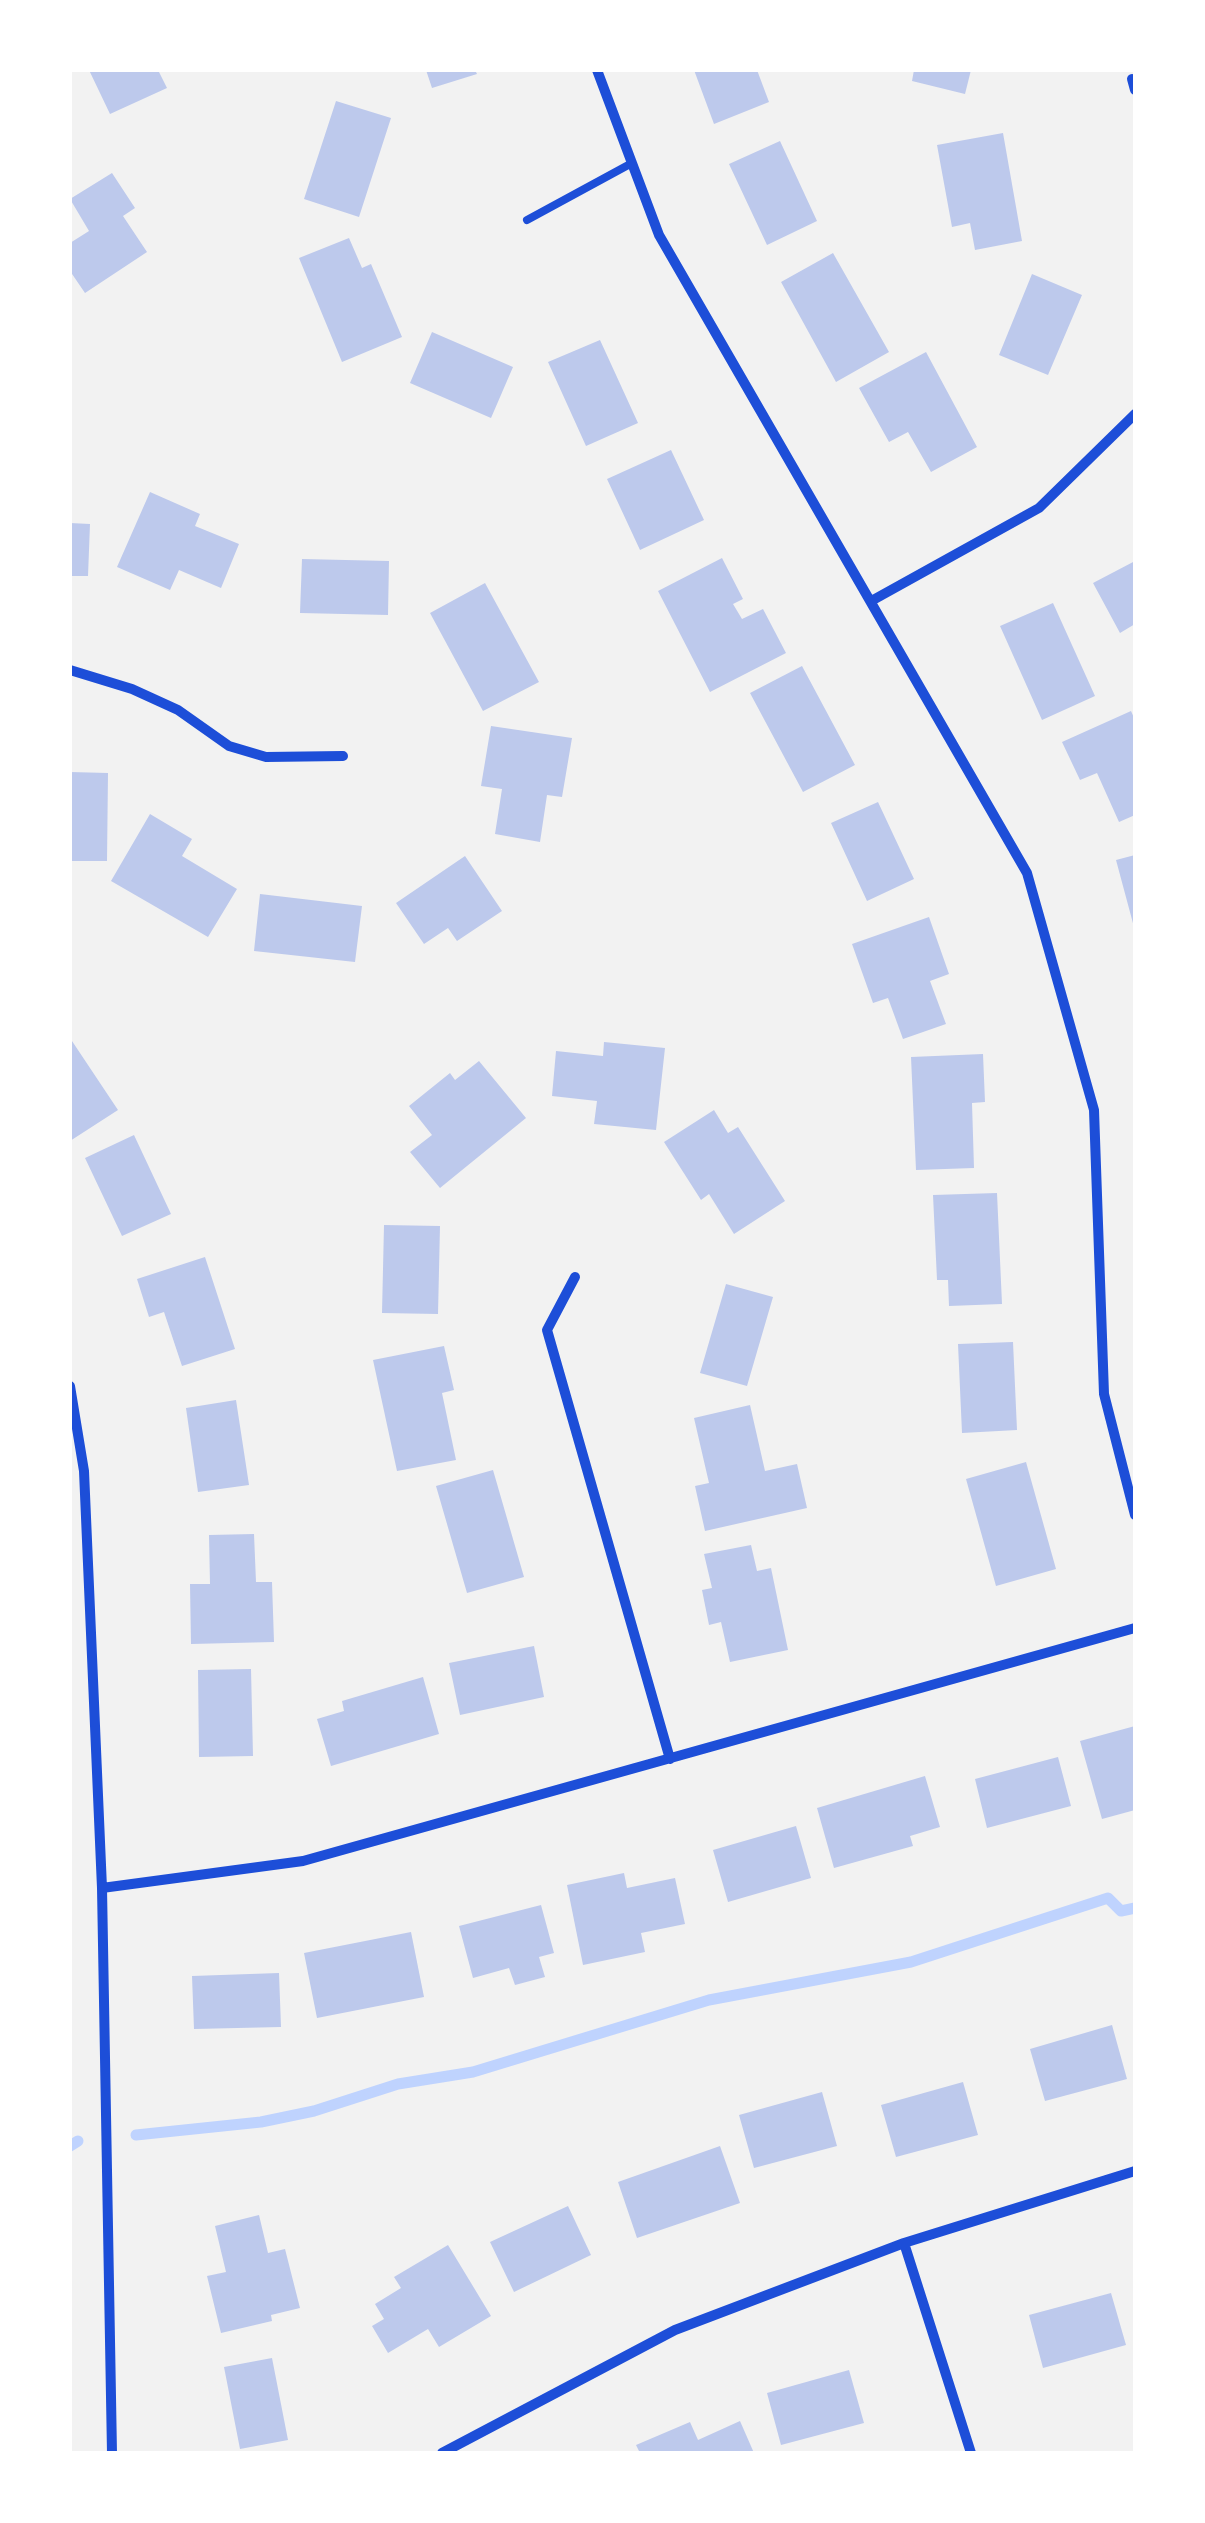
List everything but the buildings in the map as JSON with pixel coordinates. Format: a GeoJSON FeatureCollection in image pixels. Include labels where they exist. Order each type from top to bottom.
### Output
{"type":"FeatureCollection","features":[{"type":"Feature","properties":{"kind":"street"},"geometry":{"type":"LineString","coordinates":[[596,70],[659,235],[873,600],[1027,873],[1094,1110],[1104,1394],[1135,1515]]}},
{"type":"Feature","properties":{"kind":"street"},"geometry":{"type":"LineString","coordinates":[[873,600],[1039,508],[1135,414]]}},
{"type":"Feature","properties":{"kind":"street"},"geometry":{"type":"LineString","coordinates":[[70,670],[132,689],[178,710],[230,746],[266,756],[343,756]]}},
{"type":"Feature","properties":{"kind":"street"},"geometry":{"type":"LineString","coordinates":[[574,1277],[547,1330],[670,1759]]}},
{"type":"Feature","properties":{"kind":"street"},"geometry":{"type":"LineString","coordinates":[[70,1386],[84,1471],[102,1888],[112,2453]]}},
{"type":"Feature","properties":{"kind":"street"},"geometry":{"type":"LineString","coordinates":[[102,1888],[303,1862],[1135,1628]]}},
{"type":"Feature","properties":{"kind":"street"},"geometry":{"type":"LineString","coordinates":[[442,2453],[675,2330],[904,2242],[1135,2171]]}},
{"type":"Feature","properties":{"kind":"street"},"geometry":{"type":"LineString","coordinates":[[904,2242],[971,2453]]}},
{"type":"Feature","properties":{"kind":"lane"},"geometry":{"type":"LineString","coordinates":[[527,220],[632,163]]}},
{"type":"Feature","properties":{"kind":"waterway"},"geometry":{"type":"LineString","coordinates":[[136,2135],[261,2122],[314,2111],[398,2084],[473,2072],[709,2000],[911,1962],[1108,1898],[1121,1911],[1135,1908]]}},
{"type":"Feature","properties":{"kind":"waterway"},"geometry":{"type":"LineString","coordinates":[[70,2146],[78,2141]]}}]}
